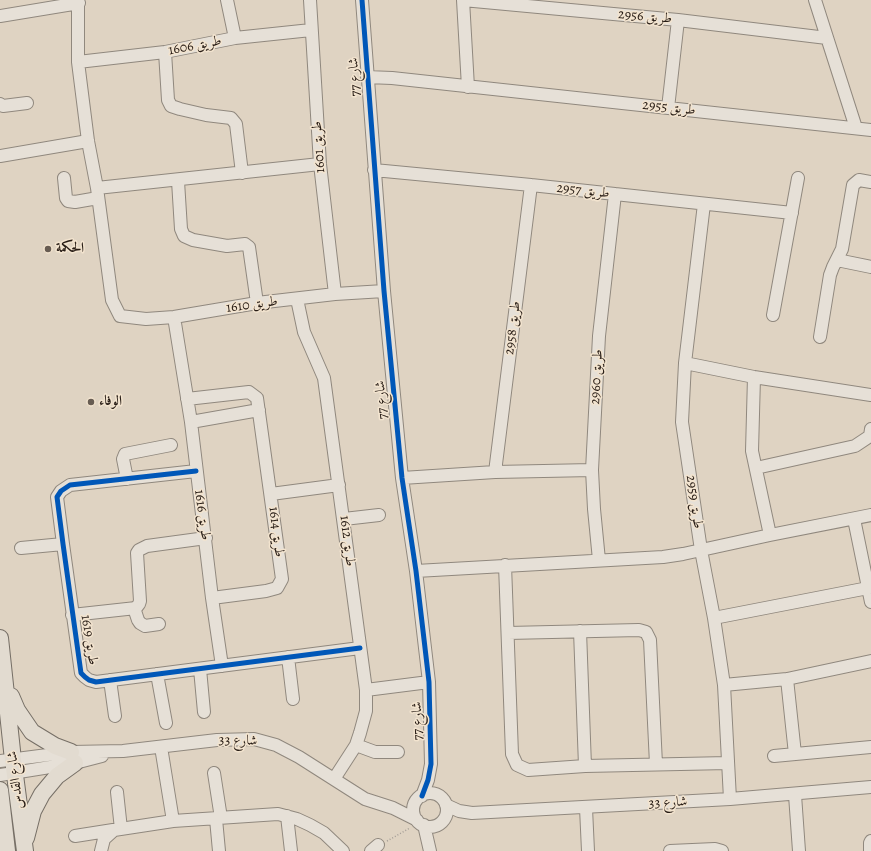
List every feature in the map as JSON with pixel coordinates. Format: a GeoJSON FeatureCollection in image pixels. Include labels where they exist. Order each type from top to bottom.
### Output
{"type":"FeatureCollection","features":[{"type":"Feature","properties":{"kind":"main road","name":"شارع القدس"},"geometry":{"type":"LineString","coordinates":[[0,638],[5,680],[7,767],[25,848]]}},
{"type":"Feature","properties":{"kind":"main road"},"geometry":{"type":"LineString","coordinates":[[5,680],[17,710],[32,732],[73,758],[42,794],[33,811],[25,848]]}},
{"type":"Feature","properties":{"kind":"main road","name":"شارع القدس"},"geometry":{"type":"LineString","coordinates":[[0,790],[4,839]]}},
{"type":"Feature","properties":{"kind":"street"},"geometry":{"type":"LineString","coordinates":[[227,0],[235,38]]}},
{"type":"Feature","properties":{"kind":"street","name":"طريق 1601"},"geometry":{"type":"LineString","coordinates":[[310,0],[320,164],[335,294]]}},
{"type":"Feature","properties":{"kind":"street","name":"شارع 77"},"geometry":{"type":"LineString","coordinates":[[362,0],[384,291],[402,478],[416,571],[429,682],[431,764],[434,781],[443,801]]}},
{"type":"Feature","properties":{"kind":"street"},"geometry":{"type":"LineString","coordinates":[[463,0],[468,87]]}},
{"type":"Feature","properties":{"kind":"street","name":"طريق 2956"},"geometry":{"type":"LineString","coordinates":[[463,0],[678,20],[827,38]]}},
{"type":"Feature","properties":{"kind":"street"},"geometry":{"type":"LineString","coordinates":[[815,0],[856,128]]}},
{"type":"Feature","properties":{"kind":"street"},"geometry":{"type":"LineString","coordinates":[[0,16],[79,2],[78,62],[88,141],[98,194]]}},
{"type":"Feature","properties":{"kind":"street"},"geometry":{"type":"LineString","coordinates":[[668,108],[678,20]]}},
{"type":"Feature","properties":{"kind":"street","name":"طريق 1606"},"geometry":{"type":"LineString","coordinates":[[78,62],[165,52],[235,38],[311,30]]}},
{"type":"Feature","properties":{"kind":"street"},"geometry":{"type":"LineString","coordinates":[[165,52],[168,100],[171,106],[206,115],[231,118],[236,124],[242,173]]}},
{"type":"Feature","properties":{"kind":"street","name":"طريق 2955"},"geometry":{"type":"LineString","coordinates":[[367,77],[392,78],[871,130]]}},
{"type":"Feature","properties":{"kind":"street"},"geometry":{"type":"LineString","coordinates":[[0,104],[3,106],[27,103]]}},
{"type":"Feature","properties":{"kind":"street"},"geometry":{"type":"LineString","coordinates":[[0,156],[88,141]]}},
{"type":"Feature","properties":{"kind":"street"},"geometry":{"type":"LineString","coordinates":[[0,162],[25,152]]}},
{"type":"Feature","properties":{"kind":"street"},"geometry":{"type":"LineString","coordinates":[[64,178],[66,198],[68,201],[75,202],[98,194],[178,180],[320,164]]}},
{"type":"Feature","properties":{"kind":"street","name":"طريق 2957"},"geometry":{"type":"LineString","coordinates":[[374,170],[531,185],[792,214]]}},
{"type":"Feature","properties":{"kind":"street"},"geometry":{"type":"LineString","coordinates":[[773,315],[798,178]]}},
{"type":"Feature","properties":{"kind":"street"},"geometry":{"type":"LineString","coordinates":[[178,180],[181,229],[184,236],[193,240],[227,246],[245,244],[249,247],[257,303]]}},
{"type":"Feature","properties":{"kind":"street"},"geometry":{"type":"LineString","coordinates":[[820,337],[830,276],[842,248],[852,189],[855,182],[859,180],[871,182]]}},
{"type":"Feature","properties":{"kind":"street","name":"طريق 2958"},"geometry":{"type":"LineString","coordinates":[[495,472],[531,185]]}},
{"type":"Feature","properties":{"kind":"street","name":"طريق 1610"},"geometry":{"type":"LineString","coordinates":[[98,194],[112,300],[120,316],[146,319],[174,317],[257,303],[335,294],[384,291]]}},
{"type":"Feature","properties":{"kind":"street","name":"طريق 2960"},"geometry":{"type":"LineString","coordinates":[[599,560],[592,470],[599,336],[615,194]]}},
{"type":"Feature","properties":{"kind":"street","name":"طريق 2959"},"geometry":{"type":"LineString","coordinates":[[704,204],[685,363],[682,422],[701,550],[714,618],[724,685],[730,799]]}},
{"type":"Feature","properties":{"kind":"street"},"geometry":{"type":"LineString","coordinates":[[837,260],[871,267]]}},
{"type":"Feature","properties":{"kind":"street","name":"طريق 1612"},"geometry":{"type":"LineString","coordinates":[[296,299],[304,332],[324,378],[366,690],[366,711],[356,745],[334,779]]}},
{"type":"Feature","properties":{"kind":"street","name":"طريق 1616"},"geometry":{"type":"LineString","coordinates":[[174,317],[191,422],[212,598],[222,666]]}},
{"type":"Feature","properties":{"kind":"street"},"geometry":{"type":"LineString","coordinates":[[685,363],[754,377],[871,395]]}},
{"type":"Feature","properties":{"kind":"street"},"geometry":{"type":"LineString","coordinates":[[754,377],[752,451],[770,535]]}},
{"type":"Feature","properties":{"kind":"street","name":"طريق 1614"},"geometry":{"type":"LineString","coordinates":[[187,400],[249,392],[257,398],[282,579],[277,588],[266,591],[212,598]]}},
{"type":"Feature","properties":{"kind":"street"},"geometry":{"type":"LineString","coordinates":[[191,422],[259,410]]}},
{"type":"Feature","properties":{"kind":"street"},"geometry":{"type":"LineString","coordinates":[[756,468],[855,446],[870,436],[871,429]]}},
{"type":"Feature","properties":{"kind":"street"},"geometry":{"type":"LineString","coordinates":[[127,479],[123,458],[125,454],[171,445]]}},
{"type":"Feature","properties":{"kind":"street"},"geometry":{"type":"LineString","coordinates":[[402,478],[495,472],[592,470]]}},
{"type":"Feature","properties":{"kind":"street","name":"طريق 1619"},"geometry":{"type":"LineString","coordinates":[[196,471],[70,485],[61,491],[57,497],[81,673],[89,680],[96,682],[360,648]]}},
{"type":"Feature","properties":{"kind":"street"},"geometry":{"type":"LineString","coordinates":[[271,494],[339,485]]}},
{"type":"Feature","properties":{"kind":"street"},"geometry":{"type":"LineString","coordinates":[[344,519],[379,515]]}},
{"type":"Feature","properties":{"kind":"street"},"geometry":{"type":"LineString","coordinates":[[416,571],[599,560],[642,559],[701,550],[871,515]]}},
{"type":"Feature","properties":{"kind":"street"},"geometry":{"type":"LineString","coordinates":[[854,519],[871,602]]}},
{"type":"Feature","properties":{"kind":"street"},"geometry":{"type":"LineString","coordinates":[[72,615],[136,608],[140,601],[137,553],[142,547],[206,538]]}},
{"type":"Feature","properties":{"kind":"street"},"geometry":{"type":"LineString","coordinates":[[22,548],[63,544]]}},
{"type":"Feature","properties":{"kind":"street"},"geometry":{"type":"LineString","coordinates":[[505,565],[512,754],[515,762],[520,767],[528,770],[585,766],[728,763]]}},
{"type":"Feature","properties":{"kind":"street"},"geometry":{"type":"LineString","coordinates":[[714,618],[868,588]]}},
{"type":"Feature","properties":{"kind":"street"},"geometry":{"type":"LineString","coordinates":[[134,608],[140,623],[145,626],[159,624]]}},
{"type":"Feature","properties":{"kind":"street"},"geometry":{"type":"LineString","coordinates":[[508,633],[639,630],[646,632],[649,636],[656,764]]}},
{"type":"Feature","properties":{"kind":"street"},"geometry":{"type":"LineString","coordinates":[[580,631],[585,766]]}},
{"type":"Feature","properties":{"kind":"street"},"geometry":{"type":"LineString","coordinates":[[288,657],[293,699]]}},
{"type":"Feature","properties":{"kind":"street"},"geometry":{"type":"LineString","coordinates":[[724,685],[787,679],[871,661]]}},
{"type":"Feature","properties":{"kind":"street"},"geometry":{"type":"LineString","coordinates":[[200,669],[204,712]]}},
{"type":"Feature","properties":{"kind":"street"},"geometry":{"type":"LineString","coordinates":[[157,674],[166,723]]}},
{"type":"Feature","properties":{"kind":"street"},"geometry":{"type":"LineString","coordinates":[[787,679],[795,754]]}},
{"type":"Feature","properties":{"kind":"street"},"geometry":{"type":"LineString","coordinates":[[110,680],[116,716]]}},
{"type":"Feature","properties":{"kind":"street"},"geometry":{"type":"LineString","coordinates":[[366,690],[429,682]]}},
{"type":"Feature","properties":{"kind":"street","name":"شارع 33"},"geometry":{"type":"LineString","coordinates":[[7,767],[218,740],[254,739],[276,745],[299,757],[361,796],[401,812],[420,823]]}},
{"type":"Feature","properties":{"kind":"street"},"geometry":{"type":"LineString","coordinates":[[356,745],[375,752],[398,752]]}},
{"type":"Feature","properties":{"kind":"street"},"geometry":{"type":"LineString","coordinates":[[160,747],[174,821]]}},
{"type":"Feature","properties":{"kind":"street"},"geometry":{"type":"LineString","coordinates":[[774,756],[871,747]]}},
{"type":"Feature","properties":{"kind":"street","name":"شارع 77"},"geometry":{"type":"LineString","coordinates":[[419,799],[428,780],[431,764]]}},
{"type":"Feature","properties":{"kind":"street"},"geometry":{"type":"LineString","coordinates":[[214,773],[219,851]]}},
{"type":"Feature","properties":{"kind":"street","name":"شارع 33"},"geometry":{"type":"LineString","coordinates":[[441,822],[466,812],[586,808],[795,795],[871,788]]}},
{"type":"Feature","properties":{"kind":"street"},"geometry":{"type":"LineString","coordinates":[[117,792],[118,830]]}},
{"type":"Feature","properties":{"kind":"street"},"geometry":{"type":"LineString","coordinates":[[430,851],[420,823],[414,813],[419,799],[429,794],[443,801],[447,810],[441,822],[435,841],[435,851]]}},
{"type":"Feature","properties":{"kind":"street"},"geometry":{"type":"LineString","coordinates":[[795,795],[799,851]]}},
{"type":"Feature","properties":{"kind":"street","name":"شارع 33"},"geometry":{"type":"LineString","coordinates":[[384,806],[404,804],[419,799]]}},
{"type":"Feature","properties":{"kind":"street","name":"شارع 33"},"geometry":{"type":"LineString","coordinates":[[443,801],[466,812]]}},
{"type":"Feature","properties":{"kind":"street"},"geometry":{"type":"LineString","coordinates":[[586,808],[588,851]]}},
{"type":"Feature","properties":{"kind":"street"},"geometry":{"type":"LineString","coordinates":[[75,836],[174,821],[278,814],[303,822],[324,833],[343,851]]}},
{"type":"Feature","properties":{"kind":"street"},"geometry":{"type":"LineString","coordinates":[[287,816],[291,851]]}},
{"type":"Feature","properties":{"kind":"street"},"geometry":{"type":"LineString","coordinates":[[420,823],[428,826],[441,822]]}},
{"type":"Feature","properties":{"kind":"street"},"geometry":{"type":"LineString","coordinates":[[100,851],[104,839],[118,830]]}},
{"type":"Feature","properties":{"kind":"street"},"geometry":{"type":"LineString","coordinates":[[870,851],[871,841]]}},
{"type":"Feature","properties":{"kind":"street"},"geometry":{"type":"LineString","coordinates":[[670,851],[715,849],[722,851]]}},
{"type":"Feature","properties":{"kind":"path"},"geometry":{"type":"LineString","coordinates":[[375,848],[420,823]]}},
{"type":"Feature","properties":{"kind":"cycle path"},"geometry":{"type":"LineString","coordinates":[[362,0],[384,291],[402,478],[416,571],[429,682],[431,764],[428,780],[422,796]]}},
{"type":"Feature","properties":{"kind":"cycle path"},"geometry":{"type":"LineString","coordinates":[[196,471],[70,485],[61,491],[57,497],[81,673],[89,680],[96,682],[360,648]]}},
{"type":"Feature","properties":{"kind":"place","name":"الحكمة"},"geometry":{"type":"Point","coordinates":[48,249]}},
{"type":"Feature","properties":{"kind":"place","name":"الوفاء"},"geometry":{"type":"Point","coordinates":[91,402]}}]}
